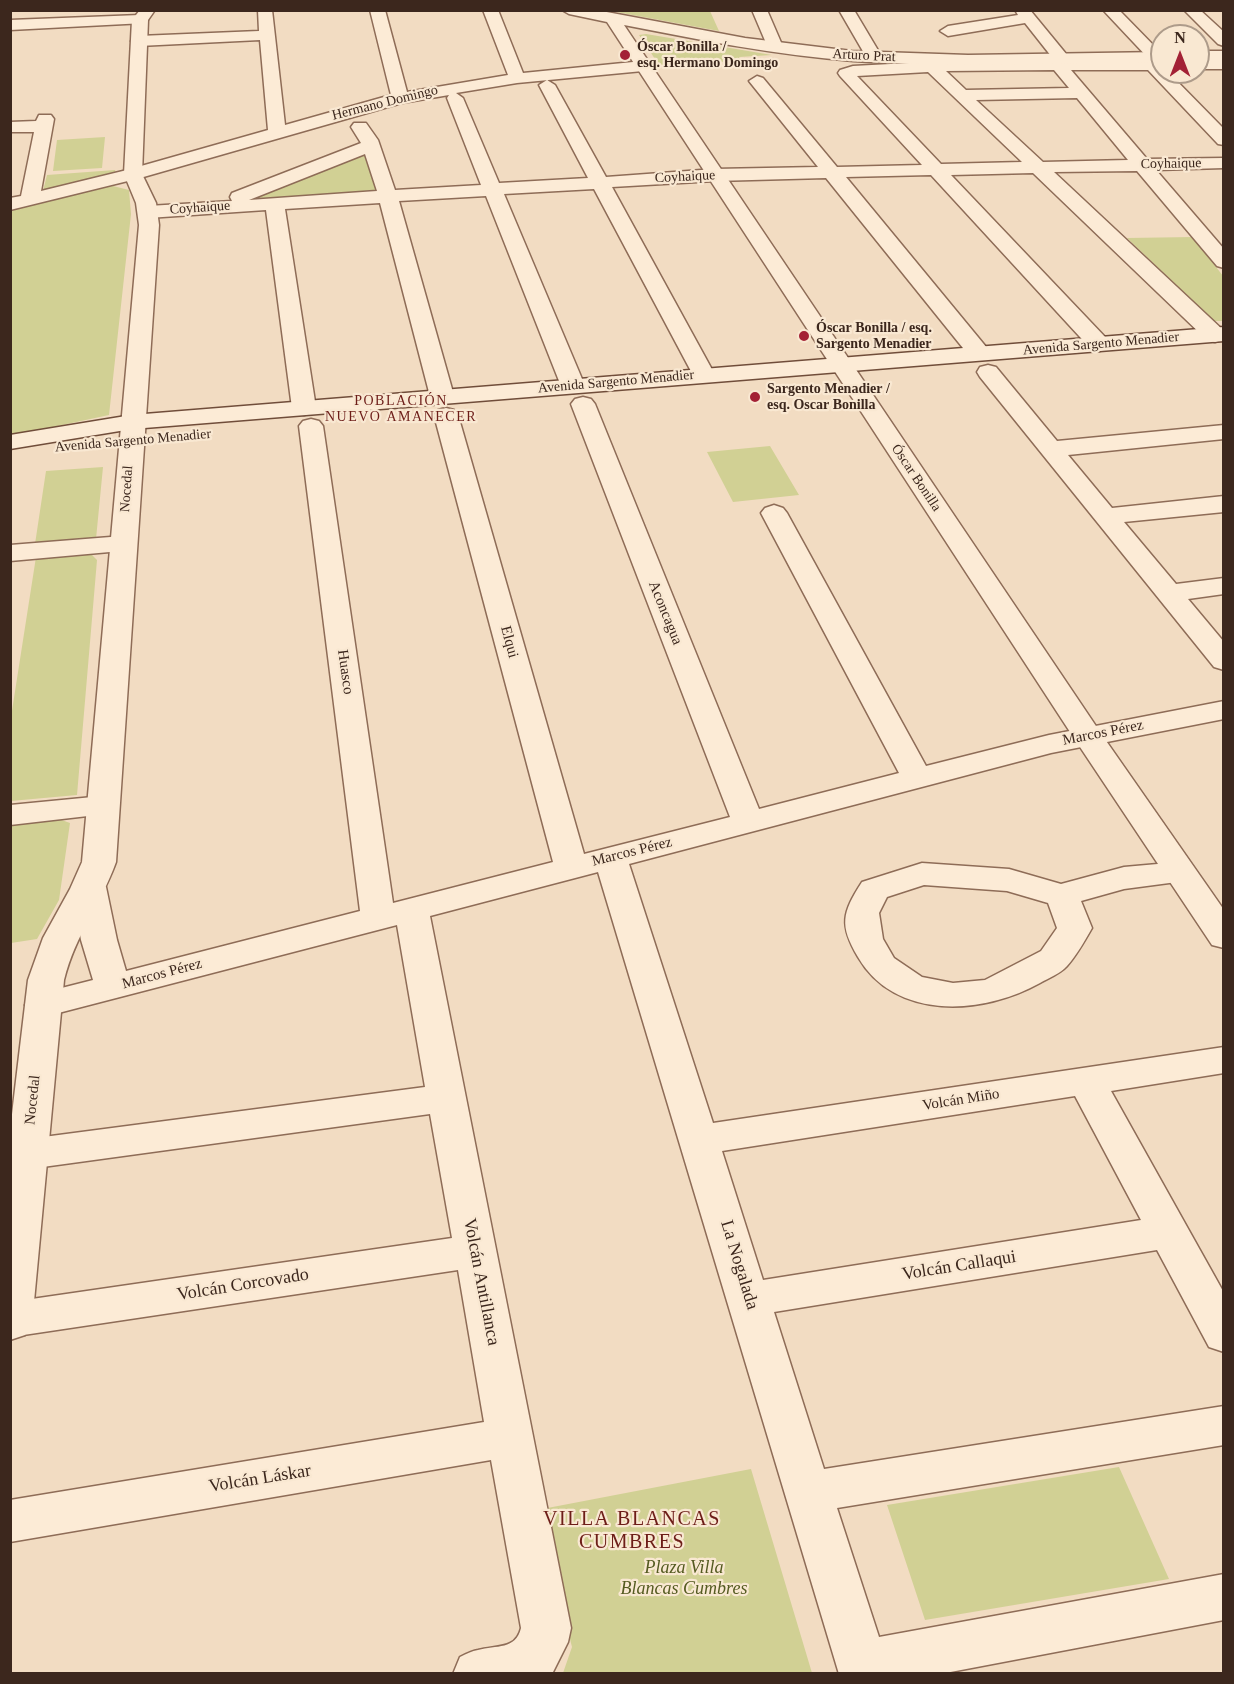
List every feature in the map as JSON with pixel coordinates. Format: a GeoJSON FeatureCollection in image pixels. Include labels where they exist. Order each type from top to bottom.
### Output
{"type":"FeatureCollection","features":[{"type":"Feature","properties":{"kind":"street"},"geometry":{"type":"LineString","coordinates":[[265,10],[277,132]]}},
{"type":"Feature","properties":{"kind":"street"},"geometry":{"type":"LineString","coordinates":[[377,10],[400,98]]}},
{"type":"Feature","properties":{"kind":"street"},"geometry":{"type":"LineString","coordinates":[[490,10],[517,78]]}},
{"type":"Feature","properties":{"kind":"street","name":"Arturo Prat"},"geometry":{"type":"LineString","coordinates":[[569,10],[775,47],[873,57],[1060,62]]}},
{"type":"Feature","properties":{"kind":"street"},"geometry":{"type":"LineString","coordinates":[[759,10],[775,47]]}},
{"type":"Feature","properties":{"kind":"street"},"geometry":{"type":"LineString","coordinates":[[846,10],[873,57]]}},
{"type":"Feature","properties":{"kind":"street"},"geometry":{"type":"LineString","coordinates":[[1110,10],[1150,52]]}},
{"type":"Feature","properties":{"kind":"street"},"geometry":{"type":"LineString","coordinates":[[1191,10],[1224,41]]}},
{"type":"Feature","properties":{"kind":"street"},"geometry":{"type":"LineString","coordinates":[[10,25],[30,18],[139,14]]}},
{"type":"Feature","properties":{"kind":"street","name":"Nocedal"},"geometry":{"type":"LineString","coordinates":[[11,1322],[16,1219],[28,1154],[46,980],[53,953],[89,887],[99,862],[148,212],[134,174],[139,14]]}},
{"type":"Feature","properties":{"kind":"street","name":"Óscar Bonilla"},"geometry":{"type":"LineString","coordinates":[[601,14],[643,66],[1087,735],[1224,937]]}},
{"type":"Feature","properties":{"kind":"street"},"geometry":{"type":"LineString","coordinates":[[966,59],[943,24],[1025,14],[1082,93],[1224,261]]}},
{"type":"Feature","properties":{"kind":"street"},"geometry":{"type":"LineString","coordinates":[[139,41],[267,35]]}},
{"type":"Feature","properties":{"kind":"street"},"geometry":{"type":"LineString","coordinates":[[1099,344],[847,72],[1060,62],[1150,61]]}},
{"type":"Feature","properties":{"kind":"street","name":"Hermano Domingo"},"geometry":{"type":"LineString","coordinates":[[10,204],[134,174],[400,98],[517,78],[643,66]]}},
{"type":"Feature","properties":{"kind":"street"},"geometry":{"type":"LineString","coordinates":[[932,67],[1221,341]]}},
{"type":"Feature","properties":{"kind":"street"},"geometry":{"type":"LineString","coordinates":[[757,81],[1224,661]]}},
{"type":"Feature","properties":{"kind":"street"},"geometry":{"type":"LineString","coordinates":[[1177,84],[1224,140]]}},
{"type":"Feature","properties":{"kind":"street"},"geometry":{"type":"LineString","coordinates":[[547,85],[704,375]]}},
{"type":"Feature","properties":{"kind":"street"},"geometry":{"type":"LineString","coordinates":[[961,95],[1082,93]]}},
{"type":"Feature","properties":{"kind":"street","name":"Aconcagua"},"geometry":{"type":"LineString","coordinates":[[455,98],[578,395],[748,822]]}},
{"type":"Feature","properties":{"kind":"street"},"geometry":{"type":"LineString","coordinates":[[10,127],[44,122],[30,198]]}},
{"type":"Feature","properties":{"kind":"street","name":"Elqui"},"geometry":{"type":"LineString","coordinates":[[360,127],[371,145],[388,196],[571,868]]}},
{"type":"Feature","properties":{"kind":"street"},"geometry":{"type":"LineString","coordinates":[[225,207],[252,191],[371,145]]}},
{"type":"Feature","properties":{"kind":"street","name":"Coyhaique"},"geometry":{"type":"LineString","coordinates":[[148,212],[715,175],[1224,163]]}},
{"type":"Feature","properties":{"kind":"street"},"geometry":{"type":"LineString","coordinates":[[10,177],[34,176]]}},
{"type":"Feature","properties":{"kind":"street","name":"Huasco"},"geometry":{"type":"LineString","coordinates":[[275,203],[307,417],[395,914]]}},
{"type":"Feature","properties":{"kind":"street","name":"Avenida Sargento Menadier"},"geometry":{"type":"LineString","coordinates":[[984,363],[1099,344],[1221,341]]}},
{"type":"Feature","properties":{"kind":"street","name":"Avenida Sargento Menadier"},"geometry":{"type":"LineString","coordinates":[[10,442],[984,363],[1221,341]]}},
{"type":"Feature","properties":{"kind":"street","name":"Avenida Sargento Menadier"},"geometry":{"type":"LineString","coordinates":[[578,395],[704,375],[847,374]]}},
{"type":"Feature","properties":{"kind":"street","name":"Avenida Sargento Menadier"},"geometry":{"type":"LineString","coordinates":[[10,451],[131,431]]}},
{"type":"Feature","properties":{"kind":"street"},"geometry":{"type":"LineString","coordinates":[[1051,449],[1224,432]]}},
{"type":"Feature","properties":{"kind":"street"},"geometry":{"type":"LineString","coordinates":[[1106,516],[1224,504]]}},
{"type":"Feature","properties":{"kind":"street"},"geometry":{"type":"LineString","coordinates":[[774,513],[917,778]]}},
{"type":"Feature","properties":{"kind":"street"},"geometry":{"type":"LineString","coordinates":[[10,553],[123,544]]}},
{"type":"Feature","properties":{"kind":"street"},"geometry":{"type":"LineString","coordinates":[[1168,593],[1224,586]]}},
{"type":"Feature","properties":{"kind":"street","name":"Marcos Pérez"},"geometry":{"type":"LineString","coordinates":[[43,1005],[1087,735],[1224,710]]}},
{"type":"Feature","properties":{"kind":"street"},"geometry":{"type":"LineString","coordinates":[[10,815],[103,806]]}},
{"type":"Feature","properties":{"kind":"street","name":"La Nogalada"},"geometry":{"type":"LineString","coordinates":[[610,858],[863,1669]]}},
{"type":"Feature","properties":{"kind":"street"},"geometry":{"type":"LineString","coordinates":[[1062,896],[1075,928],[1054,959],[1010,984],[989,992],[953,995],[912,988],[881,966],[865,939],[862,913],[874,890],[922,874],[1009,880],[1062,896],[1124,878],[1180,873]]}},
{"type":"Feature","properties":{"kind":"street"},"geometry":{"type":"LineString","coordinates":[[89,887],[99,940],[113,987]]}},
{"type":"Feature","properties":{"kind":"street","name":"Volcán Antillanca"},"geometry":{"type":"LineString","coordinates":[[395,914],[447,1098],[546,1628],[538,1655],[526,1663],[511,1668],[478,1674]]}},
{"type":"Feature","properties":{"kind":"street","name":"Volcán Miño"},"geometry":{"type":"LineString","coordinates":[[699,1140],[1224,1060]]}},
{"type":"Feature","properties":{"kind":"street"},"geometry":{"type":"LineString","coordinates":[[1086,1081],[1224,1334]]}},
{"type":"Feature","properties":{"kind":"street"},"geometry":{"type":"LineString","coordinates":[[28,1154],[447,1098]]}},
{"type":"Feature","properties":{"kind":"street","name":"Volcán Callaqui"},"geometry":{"type":"LineString","coordinates":[[749,1299],[1168,1232]]}},
{"type":"Feature","properties":{"kind":"street","name":"Volcán Corcovado"},"geometry":{"type":"LineString","coordinates":[[11,1322],[476,1251]]}},
{"type":"Feature","properties":{"kind":"street"},"geometry":{"type":"LineString","coordinates":[[809,1492],[1224,1425]]}},
{"type":"Feature","properties":{"kind":"street","name":"Volcán Láskar"},"geometry":{"type":"LineString","coordinates":[[10,1521],[510,1437]]}},
{"type":"Feature","properties":{"kind":"street"},"geometry":{"type":"LineString","coordinates":[[863,1669],[1224,1597]]}},
{"type":"Feature","properties":{"kind":"green space"},"geometry":{"type":"Polygon","coordinates":[[[611,11],[710,11],[719,31],[611,11]]]}},
{"type":"Feature","properties":{"kind":"green space"},"geometry":{"type":"Polygon","coordinates":[[[646,34],[772,55],[739,57],[741,61],[659,65],[639,35],[646,34]]]}},
{"type":"Feature","properties":{"kind":"green space"},"geometry":{"type":"Polygon","coordinates":[[[105,137],[102,168],[53,171],[57,140],[105,137]]]}},
{"type":"Feature","properties":{"kind":"green space"},"geometry":{"type":"Polygon","coordinates":[[[366,153],[380,193],[238,202],[366,153]]]}},
{"type":"Feature","properties":{"kind":"green space"},"geometry":{"type":"Polygon","coordinates":[[[115,170],[116,173],[43,191],[47,175],[115,170]]]}},
{"type":"Feature","properties":{"kind":"green space"},"geometry":{"type":"Polygon","coordinates":[[[113,186],[129,190],[131,214],[109,415],[11,436],[11,209],[47,198],[113,186]]]}},
{"type":"Feature","properties":{"kind":"green space"},"geometry":{"type":"Polygon","coordinates":[[[1193,237],[1223,276],[1223,321],[1214,321],[1127,238],[1193,237]]]}},
{"type":"Feature","properties":{"kind":"green space"},"geometry":{"type":"Polygon","coordinates":[[[770,446],[799,495],[733,502],[707,452],[770,446]]]}},
{"type":"Feature","properties":{"kind":"green space"},"geometry":{"type":"Polygon","coordinates":[[[103,467],[96,539],[35,544],[46,471],[103,467]]]}},
{"type":"Feature","properties":{"kind":"green space"},"geometry":{"type":"Polygon","coordinates":[[[89,552],[97,560],[77,795],[11,801],[11,717],[36,557],[89,552]]]}},
{"type":"Feature","properties":{"kind":"green space"},"geometry":{"type":"Polygon","coordinates":[[[56,818],[70,823],[59,900],[37,939],[11,943],[10,823],[56,818]]]}},
{"type":"Feature","properties":{"kind":"green space"},"geometry":{"type":"Polygon","coordinates":[[[1119,1467],[1169,1579],[925,1620],[887,1505],[1119,1467]]]}},
{"type":"Feature","properties":{"kind":"green space","name":"Plaza Villa Blancas Cumbres"},"geometry":{"type":"Polygon","coordinates":[[[751,1469],[812,1673],[563,1673],[572,1647],[537,1510],[751,1469]]]}},
{"type":"Feature","properties":{"kind":"place","name":"Óscar Bonilla / esq. Hermano Domingo"},"geometry":{"type":"Point","coordinates":[625,55]}},
{"type":"Feature","properties":{"kind":"place","name":"Óscar Bonilla / esq. Sargento Menadier"},"geometry":{"type":"Point","coordinates":[804,336]}},
{"type":"Feature","properties":{"kind":"place","name":"Sargento Menadier / esq. Oscar Bonilla"},"geometry":{"type":"Point","coordinates":[755,397]}},
{"type":"Feature","properties":{"kind":"district","name":"POBLACIÓN NUEVO AMANECER"},"geometry":{"type":"Point","coordinates":[401,409]}},
{"type":"Feature","properties":{"kind":"district","name":"VILLA BLANCAS CUMBRES"},"geometry":{"type":"Point","coordinates":[632,1532]}}]}
